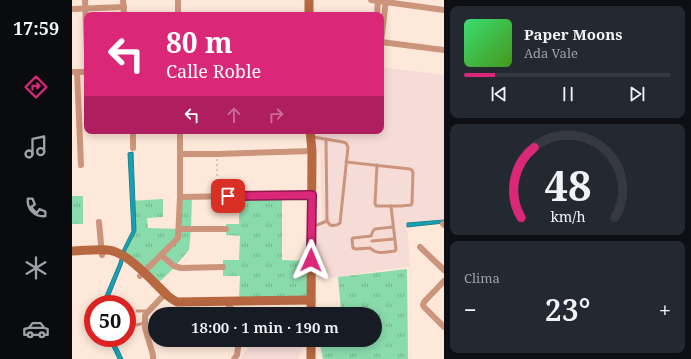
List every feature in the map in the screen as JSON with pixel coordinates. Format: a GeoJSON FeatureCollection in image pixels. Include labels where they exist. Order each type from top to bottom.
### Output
{"type":"FeatureCollection","features":[{"type":"Feature","properties":{"kind":"street"},"geometry":{"type":"LineString","coordinates":[[85,0],[85,12]]}},
{"type":"Feature","properties":{"kind":"street"},"geometry":{"type":"LineString","coordinates":[[178,0],[178,12]]}},
{"type":"Feature","properties":{"kind":"street"},"geometry":{"type":"LineString","coordinates":[[309,0],[309,12]]}},
{"type":"Feature","properties":{"kind":"street"},"geometry":{"type":"LineString","coordinates":[[371,0],[444,10]]}},
{"type":"Feature","properties":{"kind":"street"},"geometry":{"type":"LineString","coordinates":[[377,12],[378,0]]}},
{"type":"Feature","properties":{"kind":"street"},"geometry":{"type":"LineString","coordinates":[[384,17],[386,1]]}},
{"type":"Feature","properties":{"kind":"street"},"geometry":{"type":"LineString","coordinates":[[72,9],[123,3]]}},
{"type":"Feature","properties":{"kind":"street"},"geometry":{"type":"LineString","coordinates":[[384,42],[444,50]]}},
{"type":"Feature","properties":{"kind":"street"},"geometry":{"type":"LineString","coordinates":[[74,72],[81,165]]}},
{"type":"Feature","properties":{"kind":"street"},"geometry":{"type":"LineString","coordinates":[[132,134],[133,148]]}},
{"type":"Feature","properties":{"kind":"street"},"geometry":{"type":"LineString","coordinates":[[142,274],[178,238],[180,197],[180,134]]}},
{"type":"Feature","properties":{"kind":"street"},"geometry":{"type":"LineString","coordinates":[[310,134],[312,151],[311,306]]}},
{"type":"Feature","properties":{"kind":"street"},"geometry":{"type":"LineString","coordinates":[[180,154],[312,151]]}},
{"type":"Feature","properties":{"kind":"street"},"geometry":{"type":"LineString","coordinates":[[180,197],[312,195]]}},
{"type":"Feature","properties":{"kind":"street"},"geometry":{"type":"LineString","coordinates":[[99,222],[102,252]]}},
{"type":"Feature","properties":{"kind":"street"},"geometry":{"type":"LineString","coordinates":[[179,229],[226,229]]}},
{"type":"Feature","properties":{"kind":"street"},"geometry":{"type":"LineString","coordinates":[[420,247],[444,270]]}},
{"type":"Feature","properties":{"kind":"street"},"geometry":{"type":"LineString","coordinates":[[72,252],[102,252],[124,261],[177,302],[311,306]]}},
{"type":"Feature","properties":{"kind":"street"},"geometry":{"type":"LineString","coordinates":[[72,256],[102,252]]}},
{"type":"Feature","properties":{"kind":"street"},"geometry":{"type":"LineString","coordinates":[[161,255],[174,266],[181,268],[223,267]]}},
{"type":"Feature","properties":{"kind":"street"},"geometry":{"type":"LineString","coordinates":[[142,274],[162,297],[169,303],[176,305],[311,306]]}},
{"type":"Feature","properties":{"kind":"street"},"geometry":{"type":"LineString","coordinates":[[444,281],[424,302],[423,305],[424,308],[444,326]]}},
{"type":"Feature","properties":{"kind":"street"},"geometry":{"type":"LineString","coordinates":[[153,307],[162,297]]}},
{"type":"Feature","properties":{"kind":"street"},"geometry":{"type":"LineString","coordinates":[[148,312],[145,315],[145,323],[153,359]]}},
{"type":"Feature","properties":{"kind":"street"},"geometry":{"type":"LineString","coordinates":[[234,359],[237,355],[238,347]]}},
{"type":"Feature","properties":{"kind":"street"},"geometry":{"type":"LineString","coordinates":[[311,347],[311,359]]}},
{"type":"Feature","properties":{"kind":"lane"},"geometry":{"type":"LineString","coordinates":[[310,134],[346,143],[348,147],[340,223],[334,226],[330,225],[327,221],[326,139]]}},
{"type":"Feature","properties":{"kind":"lane"},"geometry":{"type":"LineString","coordinates":[[346,162],[377,165],[412,170],[411,205],[376,206],[377,165]]}},
{"type":"Feature","properties":{"kind":"lane"},"geometry":{"type":"LineString","coordinates":[[371,236],[352,239],[353,248],[370,248],[377,253],[395,251],[391,206]]}},
{"type":"Feature","properties":{"kind":"lane"},"geometry":{"type":"LineString","coordinates":[[311,228],[327,221]]}},
{"type":"Feature","properties":{"kind":"lane"},"geometry":{"type":"LineString","coordinates":[[370,248],[372,241],[371,236],[375,229],[393,227]]}},
{"type":"Feature","properties":{"kind":"lane"},"geometry":{"type":"LineString","coordinates":[[372,241],[394,239]]}},
{"type":"Feature","properties":{"kind":"lane"},"geometry":{"type":"LineString","coordinates":[[137,311],[148,310]]}},
{"type":"Feature","properties":{"kind":"lane"},"geometry":{"type":"LineString","coordinates":[[136,324],[145,323]]}},
{"type":"Feature","properties":{"kind":"path"},"geometry":{"type":"LineString","coordinates":[[217,154],[217,196]]}},
{"type":"Feature","properties":{"kind":"shaded area"},"geometry":{"type":"Polygon","coordinates":[[[384,67],[444,75],[444,220],[407,224],[410,266],[317,280],[316,230],[322,225],[320,155],[315,148],[315,134],[384,134],[384,67]]]}},
{"type":"Feature","properties":{"kind":"shaded area"},"geometry":{"type":"Polygon","coordinates":[[[249,347],[303,347],[298,359],[239,359],[249,347]]]}},
{"type":"Feature","properties":{"kind":"green space"},"geometry":{"type":"Polygon","coordinates":[[[72,196],[83,196],[83,224],[72,224],[72,196]]]}},
{"type":"Feature","properties":{"kind":"green space"},"geometry":{"type":"Polygon","coordinates":[[[239,196],[282,196],[282,260],[311,261],[311,300],[239,301],[240,276],[223,276],[223,260],[239,260],[240,236],[226,235],[226,224],[239,224],[239,196]]]}},
{"type":"Feature","properties":{"kind":"green space"},"geometry":{"type":"Polygon","coordinates":[[[180,197],[192,197],[189,250],[170,272],[156,285],[121,255],[132,231],[130,201],[163,199],[163,217],[147,218],[148,228],[179,229],[180,197]]]}},
{"type":"Feature","properties":{"kind":"green space"},"geometry":{"type":"Polygon","coordinates":[[[407,269],[408,359],[323,359],[320,347],[382,347],[382,307],[341,307],[338,277],[407,269]]]}},
{"type":"Feature","properties":{"kind":"water"},"geometry":{"type":"Polygon","coordinates":[[[133,152],[136,231],[126,250],[122,265],[110,295],[105,295],[119,263],[123,249],[132,231],[128,153],[133,152]]]}},
{"type":"Feature","properties":{"kind":"water"},"geometry":{"type":"Polygon","coordinates":[[[444,220],[444,223],[407,227],[407,223],[444,220]]]}},
{"type":"Feature","properties":{"kind":"water"},"geometry":{"type":"Polygon","coordinates":[[[112,347],[117,347],[123,359],[118,359],[112,347]]]}},
{"type":"Feature","properties":{"kind":"route"},"geometry":{"type":"LineString","coordinates":[[228,196],[312,195],[311,260]]}}]}
